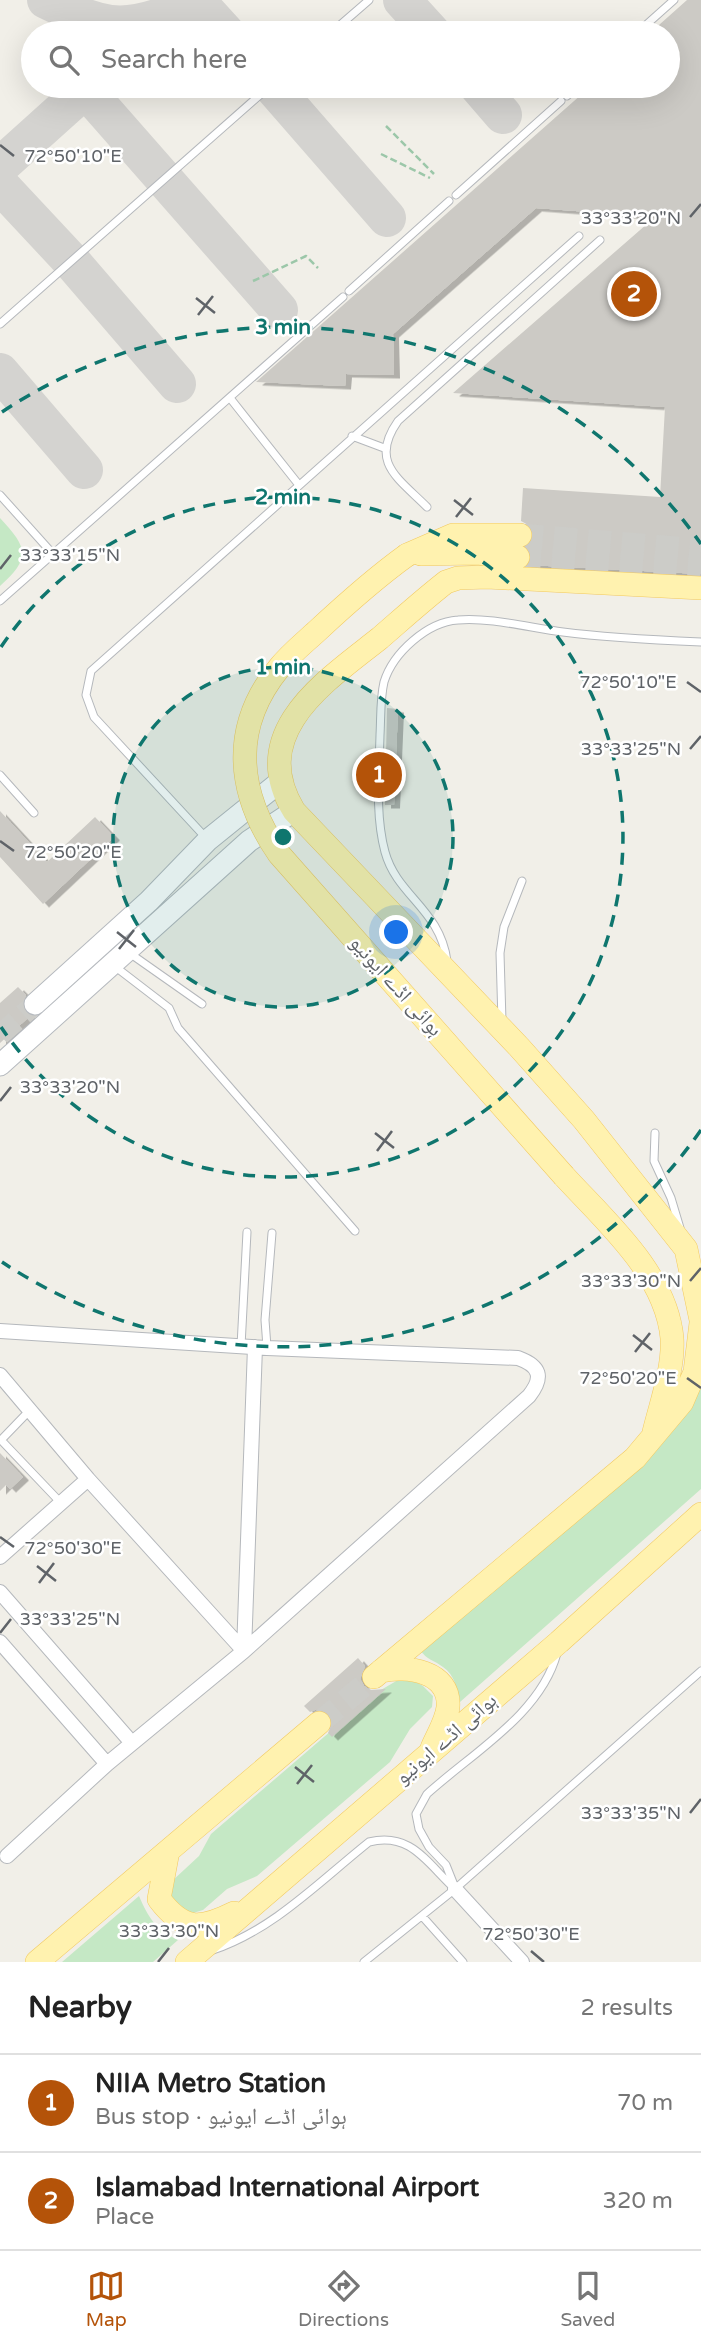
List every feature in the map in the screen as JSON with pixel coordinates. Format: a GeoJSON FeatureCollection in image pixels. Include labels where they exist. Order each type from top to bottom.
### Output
{"type":"FeatureCollection","features":[{"type":"Feature","properties":{"kind":"main road","name":"ہوائی اڈے ایونیو"},"geometry":{"type":"LineString","coordinates":[[519,546],[453,535],[407,555],[377,576],[281,665],[267,684],[258,700],[245,744],[243,769],[256,817],[279,854],[629,1248],[661,1296],[672,1338],[666,1383],[653,1435]]}},
{"type":"Feature","properties":{"kind":"main road"},"geometry":{"type":"LineString","coordinates":[[294,811],[281,781],[278,760],[283,741],[301,706],[321,685],[446,582],[458,578],[487,577],[701,587]]}},
{"type":"Feature","properties":{"kind":"main road","name":"ہوائی اڈے ایونیو"},"geometry":{"type":"LineString","coordinates":[[294,811],[502,1029],[584,1120],[686,1249],[701,1322],[695,1372],[682,1402],[635,1458],[378,1674],[400,1667],[424,1672],[447,1693],[449,1708],[430,1752]]}},
{"type":"Feature","properties":{"kind":"main road","name":"ہوائی اڈے ایونیو"},"geometry":{"type":"LineString","coordinates":[[191,1959],[559,1642],[701,1514]]}},
{"type":"Feature","properties":{"kind":"main road"},"geometry":{"type":"LineString","coordinates":[[37,1962],[319,1723]]}},
{"type":"Feature","properties":{"kind":"main road"},"geometry":{"type":"LineString","coordinates":[[168,1851],[159,1899],[172,1916],[189,1924],[210,1924],[262,1899]]}},
{"type":"Feature","properties":{"kind":"street"},"geometry":{"type":"LineString","coordinates":[[63,1010],[41,998],[112,936],[208,839],[281,781]]}},
{"type":"Feature","properties":{"kind":"street"},"geometry":{"type":"LineString","coordinates":[[0,1065],[250,841],[294,811]]}},
{"type":"Feature","properties":{"kind":"street"},"geometry":{"type":"LineString","coordinates":[[0,1331],[254,1347],[518,1358],[532,1363],[539,1372],[539,1383],[529,1396],[244,1651],[107,1764],[7,1856]]}},
{"type":"Feature","properties":{"kind":"street"},"geometry":{"type":"LineString","coordinates":[[244,1651],[254,1347]]}},
{"type":"Feature","properties":{"kind":"street"},"geometry":{"type":"LineString","coordinates":[[0,1375],[88,1479],[244,1651]]}},
{"type":"Feature","properties":{"kind":"street"},"geometry":{"type":"LineString","coordinates":[[0,1557],[88,1479]]}},
{"type":"Feature","properties":{"kind":"street"},"geometry":{"type":"LineString","coordinates":[[0,1592],[132,1743]]}},
{"type":"Feature","properties":{"kind":"street"},"geometry":{"type":"LineString","coordinates":[[0,1642],[107,1764]]}},
{"type":"Feature","properties":{"kind":"street"},"geometry":{"type":"LineString","coordinates":[[455,1889],[522,1962]]}},
{"type":"Feature","properties":{"kind":"lane"},"geometry":{"type":"LineString","coordinates":[[345,21],[369,0]]}},
{"type":"Feature","properties":{"kind":"lane"},"geometry":{"type":"LineString","coordinates":[[650,21],[674,0]]}},
{"type":"Feature","properties":{"kind":"lane"},"geometry":{"type":"LineString","coordinates":[[0,324],[256,98]]}},
{"type":"Feature","properties":{"kind":"lane"},"geometry":{"type":"LineString","coordinates":[[456,195],[564,98]]}},
{"type":"Feature","properties":{"kind":"lane"},"geometry":{"type":"LineString","coordinates":[[0,601],[449,201]]}},
{"type":"Feature","properties":{"kind":"lane"},"geometry":{"type":"LineString","coordinates":[[208,839],[94,717],[86,695],[91,671],[579,236]]}},
{"type":"Feature","properties":{"kind":"lane"},"geometry":{"type":"LineString","coordinates":[[427,507],[385,459],[384,448],[398,421],[600,240]]}},
{"type":"Feature","properties":{"kind":"lane"},"geometry":{"type":"LineString","coordinates":[[230,398],[299,485]]}},
{"type":"Feature","properties":{"kind":"lane"},"geometry":{"type":"LineString","coordinates":[[352,436],[384,448]]}},
{"type":"Feature","properties":{"kind":"lane"},"geometry":{"type":"LineString","coordinates":[[0,495],[53,554]]}},
{"type":"Feature","properties":{"kind":"lane"},"geometry":{"type":"LineString","coordinates":[[448,972],[445,945],[435,921],[408,890],[386,853],[381,827],[379,775],[384,683],[397,658],[414,640],[444,622],[459,620],[568,633],[701,642]]}},
{"type":"Feature","properties":{"kind":"lane"},"geometry":{"type":"LineString","coordinates":[[0,775],[34,813]]}},
{"type":"Feature","properties":{"kind":"lane"},"geometry":{"type":"LineString","coordinates":[[502,1029],[500,953],[504,927],[522,881]]}},
{"type":"Feature","properties":{"kind":"lane"},"geometry":{"type":"LineString","coordinates":[[112,936],[119,958],[169,1008],[178,1028],[355,1231]]}},
{"type":"Feature","properties":{"kind":"lane"},"geometry":{"type":"LineString","coordinates":[[112,936],[119,958],[202,1004]]}},
{"type":"Feature","properties":{"kind":"lane"},"geometry":{"type":"LineString","coordinates":[[655,1133],[654,1161],[671,1198],[686,1249]]}},
{"type":"Feature","properties":{"kind":"lane"},"geometry":{"type":"LineString","coordinates":[[247,1232],[254,1347]]}},
{"type":"Feature","properties":{"kind":"lane"},"geometry":{"type":"LineString","coordinates":[[254,1347],[265,1320],[272,1233]]}},
{"type":"Feature","properties":{"kind":"lane"},"geometry":{"type":"LineString","coordinates":[[30,1410],[1,1440],[61,1503]]}},
{"type":"Feature","properties":{"kind":"lane"},"geometry":{"type":"LineString","coordinates":[[455,1889],[446,1865],[424,1838],[416,1814],[428,1794],[531,1700],[552,1671],[559,1642]]}},
{"type":"Feature","properties":{"kind":"lane"},"geometry":{"type":"LineString","coordinates":[[364,1962],[455,1889],[701,1671]]}},
{"type":"Feature","properties":{"kind":"lane"},"geometry":{"type":"LineString","coordinates":[[191,1959],[232,1944],[263,1925],[369,1842],[388,1837],[407,1843],[455,1889]]}},
{"type":"Feature","properties":{"kind":"lane"},"geometry":{"type":"LineString","coordinates":[[422,1916],[463,1962]]}},
{"type":"Feature","properties":{"kind":"path"},"geometry":{"type":"LineString","coordinates":[[386,127],[434,174]]}},
{"type":"Feature","properties":{"kind":"path"},"geometry":{"type":"LineString","coordinates":[[381,154],[430,178]]}},
{"type":"Feature","properties":{"kind":"path"},"geometry":{"type":"LineString","coordinates":[[253,281],[306,256],[318,268]]}},
{"type":"Feature","properties":{"kind":"green space"},"geometry":{"type":"Polygon","coordinates":[[[0,518],[16,537],[22,552],[17,568],[0,586],[0,518]]]}},
{"type":"Feature","properties":{"kind":"green space"},"geometry":{"type":"Polygon","coordinates":[[[701,1359],[701,1489],[460,1702],[450,1674],[420,1650],[610,1487],[701,1359]]]}},
{"type":"Feature","properties":{"kind":"green space"},"geometry":{"type":"Polygon","coordinates":[[[411,1679],[433,1696],[432,1707],[410,1729],[390,1762],[257,1876],[227,1889],[203,1910],[193,1913],[182,1911],[167,1891],[171,1882],[199,1856],[211,1834],[374,1694],[398,1680],[411,1679]]]}},
{"type":"Feature","properties":{"kind":"green space"},"geometry":{"type":"Polygon","coordinates":[[[139,1896],[154,1922],[178,1940],[153,1962],[62,1962],[139,1896]]]}},
{"type":"Feature","properties":{"kind":"building"},"geometry":{"type":"Polygon","coordinates":[[[687,0],[701,0],[701,574],[529,565],[532,558],[527,547],[534,534],[532,527],[521,521],[523,488],[660,497],[665,407],[453,393],[655,217],[536,208],[393,334],[394,375],[346,374],[345,386],[256,382],[577,98],[680,98],[680,21],[663,21],[687,0]]]}},
{"type":"Feature","properties":{"kind":"building"},"geometry":{"type":"Polygon","coordinates":[[[387,708],[398,709],[394,805],[385,805],[387,708]]]}},
{"type":"Feature","properties":{"kind":"building"},"geometry":{"type":"Polygon","coordinates":[[[0,811],[47,862],[95,817],[114,837],[43,904],[0,857],[0,811]]]}},
{"type":"Feature","properties":{"kind":"building"},"geometry":{"type":"Polygon","coordinates":[[[18,987],[26,995],[22,1006],[30,1016],[0,1043],[0,1003],[18,987]]]}},
{"type":"Feature","properties":{"kind":"building"},"geometry":{"type":"Polygon","coordinates":[[[0,1453],[23,1477],[10,1489],[6,1485],[0,1491],[0,1453]]]}},
{"type":"Feature","properties":{"kind":"building"},"geometry":{"type":"Polygon","coordinates":[[[358,1658],[365,1666],[360,1679],[364,1686],[370,1690],[386,1689],[332,1737],[328,1733],[333,1721],[329,1713],[317,1709],[310,1712],[304,1706],[358,1658]]]}},
{"type":"Feature","properties":{"kind":"taxiway"},"geometry":{"type":"LineString","coordinates":[[46,0],[96,21]]}},
{"type":"Feature","properties":{"kind":"taxiway"},"geometry":{"type":"LineString","coordinates":[[196,0],[215,21]]}},
{"type":"Feature","properties":{"kind":"taxiway"},"geometry":{"type":"LineString","coordinates":[[402,0],[421,21]]}},
{"type":"Feature","properties":{"kind":"taxiway"},"geometry":{"type":"LineString","coordinates":[[144,21],[177,10]]}},
{"type":"Feature","properties":{"kind":"taxiway"},"geometry":{"type":"LineString","coordinates":[[0,166],[76,98]]}},
{"type":"Feature","properties":{"kind":"taxiway"},"geometry":{"type":"LineString","coordinates":[[93,98],[279,310]]}},
{"type":"Feature","properties":{"kind":"taxiway"},"geometry":{"type":"LineString","coordinates":[[282,98],[387,218]]}},
{"type":"Feature","properties":{"kind":"taxiway"},"geometry":{"type":"LineString","coordinates":[[488,98],[503,115]]}},
{"type":"Feature","properties":{"kind":"taxiway"},"geometry":{"type":"LineString","coordinates":[[0,185],[72,262],[177,384]]}},
{"type":"Feature","properties":{"kind":"taxiway"},"geometry":{"type":"LineString","coordinates":[[0,372],[84,470]]}},
{"type":"Feature","properties":{"kind":"tunnel"},"geometry":{"type":"LineString","coordinates":[[520,535],[701,550]]}},
{"type":"Feature","properties":{"kind":"tunnel"},"geometry":{"type":"LineString","coordinates":[[518,557],[701,569]]}},
{"type":"Feature","properties":{"kind":"tunnel"},"geometry":{"type":"LineString","coordinates":[[0,1035],[35,1004]]}},
{"type":"Feature","properties":{"kind":"tunnel"},"geometry":{"type":"LineString","coordinates":[[319,1723],[374,1677]]}},
{"type":"Feature","properties":{"kind":"place","name":"Islamabad International Airport"},"geometry":{"type":"Point","coordinates":[634,294]}},
{"type":"Feature","properties":{"kind":"place","name":"NIIA Metro Station"},"geometry":{"type":"Point","coordinates":[379,775]}}]}
